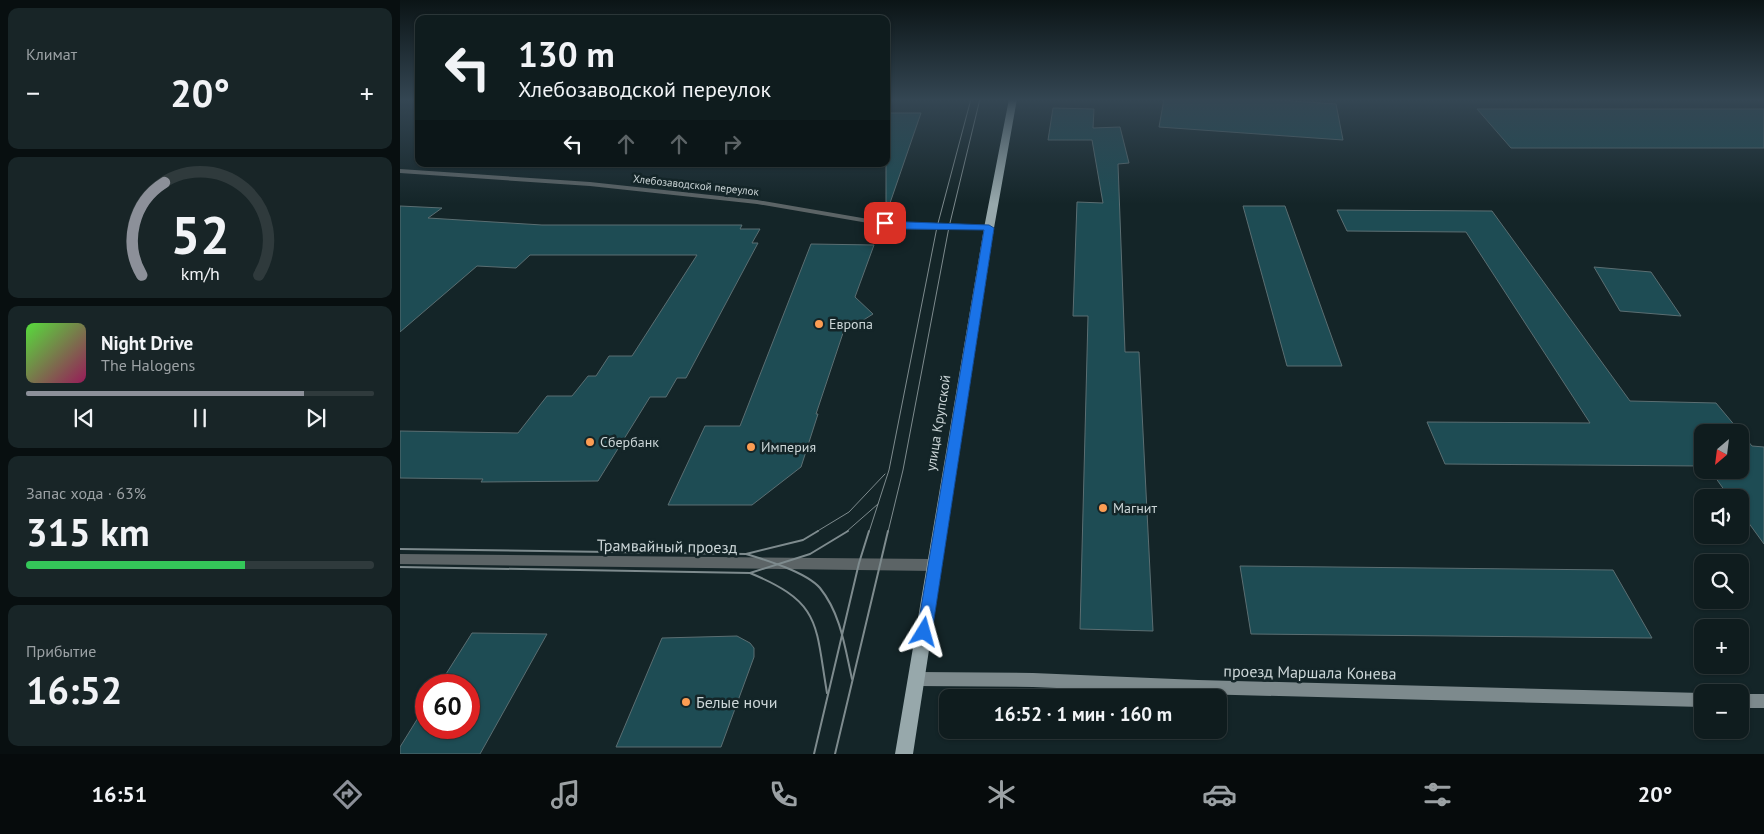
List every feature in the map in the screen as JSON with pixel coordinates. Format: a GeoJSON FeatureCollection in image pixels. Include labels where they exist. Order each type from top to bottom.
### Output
{"type":"FeatureCollection","features":[{"type":"Feature","properties":{"kind":"main road","name":"улица Крупской"},"geometry":{"type":"LineString","coordinates":[[904,754],[989,228],[1006,134]]}},
{"type":"Feature","properties":{"kind":"street","name":"Хлебозаводской переулок"},"geometry":{"type":"LineString","coordinates":[[400,171],[590,184],[757,202],[904,226],[989,228]]}},
{"type":"Feature","properties":{"kind":"street","name":"Трамвайный проезд"},"geometry":{"type":"LineString","coordinates":[[400,559],[934,565]]}},
{"type":"Feature","properties":{"kind":"street","name":"проезд Маршала Конева"},"geometry":{"type":"LineString","coordinates":[[917,679],[1033,680],[1694,700]]}},
{"type":"Feature","properties":{"kind":"street"},"geometry":{"type":"LineString","coordinates":[[1749,700],[1764,701]]}},
{"type":"Feature","properties":{"kind":"building"},"geometry":{"type":"Polygon","coordinates":[[[890,134],[914,134],[890,203],[886,202],[886,167],[890,167],[890,134]]]}},
{"type":"Feature","properties":{"kind":"building"},"geometry":{"type":"Polygon","coordinates":[[[1049,134],[1122,134],[1129,163],[1118,164],[1125,352],[1139,352],[1153,631],[1080,629],[1088,316],[1073,316],[1077,202],[1103,203],[1092,140],[1048,140],[1049,134]]]}},
{"type":"Feature","properties":{"kind":"building"},"geometry":{"type":"Polygon","coordinates":[[[1261,134],[1342,134],[1343,140],[1261,134]]]}},
{"type":"Feature","properties":{"kind":"building"},"geometry":{"type":"Polygon","coordinates":[[[1499,134],[1764,134],[1764,148],[1511,148],[1499,134]]]}},
{"type":"Feature","properties":{"kind":"building"},"geometry":{"type":"Polygon","coordinates":[[[400,206],[442,208],[428,218],[542,225],[742,225],[740,229],[760,229],[752,243],[758,243],[686,378],[677,378],[666,397],[650,397],[598,481],[481,482],[483,479],[400,478],[400,431],[518,433],[547,396],[572,396],[588,376],[596,376],[609,356],[632,356],[697,255],[530,255],[516,268],[477,266],[400,332],[400,206]]]}},
{"type":"Feature","properties":{"kind":"building"},"geometry":{"type":"Polygon","coordinates":[[[1243,206],[1285,206],[1342,366],[1287,366],[1243,206]]]}},
{"type":"Feature","properties":{"kind":"building"},"geometry":{"type":"Polygon","coordinates":[[[1337,210],[1492,211],[1630,401],[1716,403],[1734,424],[1694,424],[1694,466],[1445,464],[1427,422],[1590,423],[1466,232],[1347,231],[1337,210]]]}},
{"type":"Feature","properties":{"kind":"building"},"geometry":{"type":"Polygon","coordinates":[[[811,244],[874,245],[855,297],[873,314],[843,333],[816,414],[818,414],[801,467],[752,505],[668,505],[705,426],[740,426],[811,244]]]}},
{"type":"Feature","properties":{"kind":"building"},"geometry":{"type":"Polygon","coordinates":[[[1594,267],[1651,272],[1681,316],[1620,311],[1594,267]]]}},
{"type":"Feature","properties":{"kind":"building"},"geometry":{"type":"Polygon","coordinates":[[[1749,442],[1752,446],[1764,447],[1764,544],[1749,523],[1749,489],[1724,489],[1716,479],[1749,479],[1749,442]]]}},
{"type":"Feature","properties":{"kind":"building"},"geometry":{"type":"Polygon","coordinates":[[[1240,566],[1613,570],[1652,638],[1251,634],[1240,566]]]}},
{"type":"Feature","properties":{"kind":"building"},"geometry":{"type":"Polygon","coordinates":[[[472,633],[547,634],[480,754],[400,754],[400,747],[415,723],[415,739],[480,739],[480,674],[446,674],[472,633]]]}},
{"type":"Feature","properties":{"kind":"building","name":"Белые ночи"},"geometry":{"type":"Polygon","coordinates":[[[737,636],[750,643],[754,648],[754,657],[721,747],[616,747],[662,638],[737,636]]]}},
{"type":"Feature","properties":{"kind":"tram line"},"geometry":{"type":"LineString","coordinates":[[869,532],[889,470],[937,227],[962,134]]}},
{"type":"Feature","properties":{"kind":"tram line"},"geometry":{"type":"LineString","coordinates":[[888,532],[903,470],[949,227],[971,134]]}},
{"type":"Feature","properties":{"kind":"tram line"},"geometry":{"type":"LineString","coordinates":[[816,532],[849,512],[885,474]]}},
{"type":"Feature","properties":{"kind":"tram line"},"geometry":{"type":"LineString","coordinates":[[846,532],[878,504]]}},
{"type":"Feature","properties":{"kind":"tram line"},"geometry":{"type":"LineString","coordinates":[[746,554],[803,540],[818,531]]}},
{"type":"Feature","properties":{"kind":"tram line"},"geometry":{"type":"LineString","coordinates":[[778,564],[810,554],[848,531]]}},
{"type":"Feature","properties":{"kind":"tram line"},"geometry":{"type":"LineString","coordinates":[[842,635],[859,563],[869,531]]}},
{"type":"Feature","properties":{"kind":"tram line"},"geometry":{"type":"LineString","coordinates":[[835,754],[888,531]]}},
{"type":"Feature","properties":{"kind":"tram line"},"geometry":{"type":"LineString","coordinates":[[400,549],[746,554]]}},
{"type":"Feature","properties":{"kind":"tram line"},"geometry":{"type":"LineString","coordinates":[[746,554],[778,564]]}},
{"type":"Feature","properties":{"kind":"tram line"},"geometry":{"type":"LineString","coordinates":[[750,573],[778,564]]}},
{"type":"Feature","properties":{"kind":"tram line"},"geometry":{"type":"LineString","coordinates":[[778,564],[814,582],[820,588],[833,609],[842,635]]}},
{"type":"Feature","properties":{"kind":"tram line"},"geometry":{"type":"LineString","coordinates":[[400,567],[750,573]]}},
{"type":"Feature","properties":{"kind":"tram line"},"geometry":{"type":"LineString","coordinates":[[750,573],[791,595],[803,606],[811,618],[820,649],[827,693]]}},
{"type":"Feature","properties":{"kind":"tram line"},"geometry":{"type":"LineString","coordinates":[[814,754],[842,635]]}},
{"type":"Feature","properties":{"kind":"tram line"},"geometry":{"type":"LineString","coordinates":[[842,635],[852,679]]}},
{"type":"Feature","properties":{"kind":"place","name":"Европа"},"geometry":{"type":"Point","coordinates":[819,324]}},
{"type":"Feature","properties":{"kind":"place","name":"Сбербанк"},"geometry":{"type":"Point","coordinates":[590,442]}},
{"type":"Feature","properties":{"kind":"place","name":"Империя"},"geometry":{"type":"Point","coordinates":[751,447]}},
{"type":"Feature","properties":{"kind":"place","name":"Магнит"},"geometry":{"type":"Point","coordinates":[1103,508]}},
{"type":"Feature","properties":{"kind":"place","name":"Белые ночи"},"geometry":{"type":"Point","coordinates":[686,702]}},
{"type":"Feature","properties":{"kind":"route"},"geometry":{"type":"LineString","coordinates":[[885,223],[904,226],[989,228],[948,471],[924,632]]}}]}
